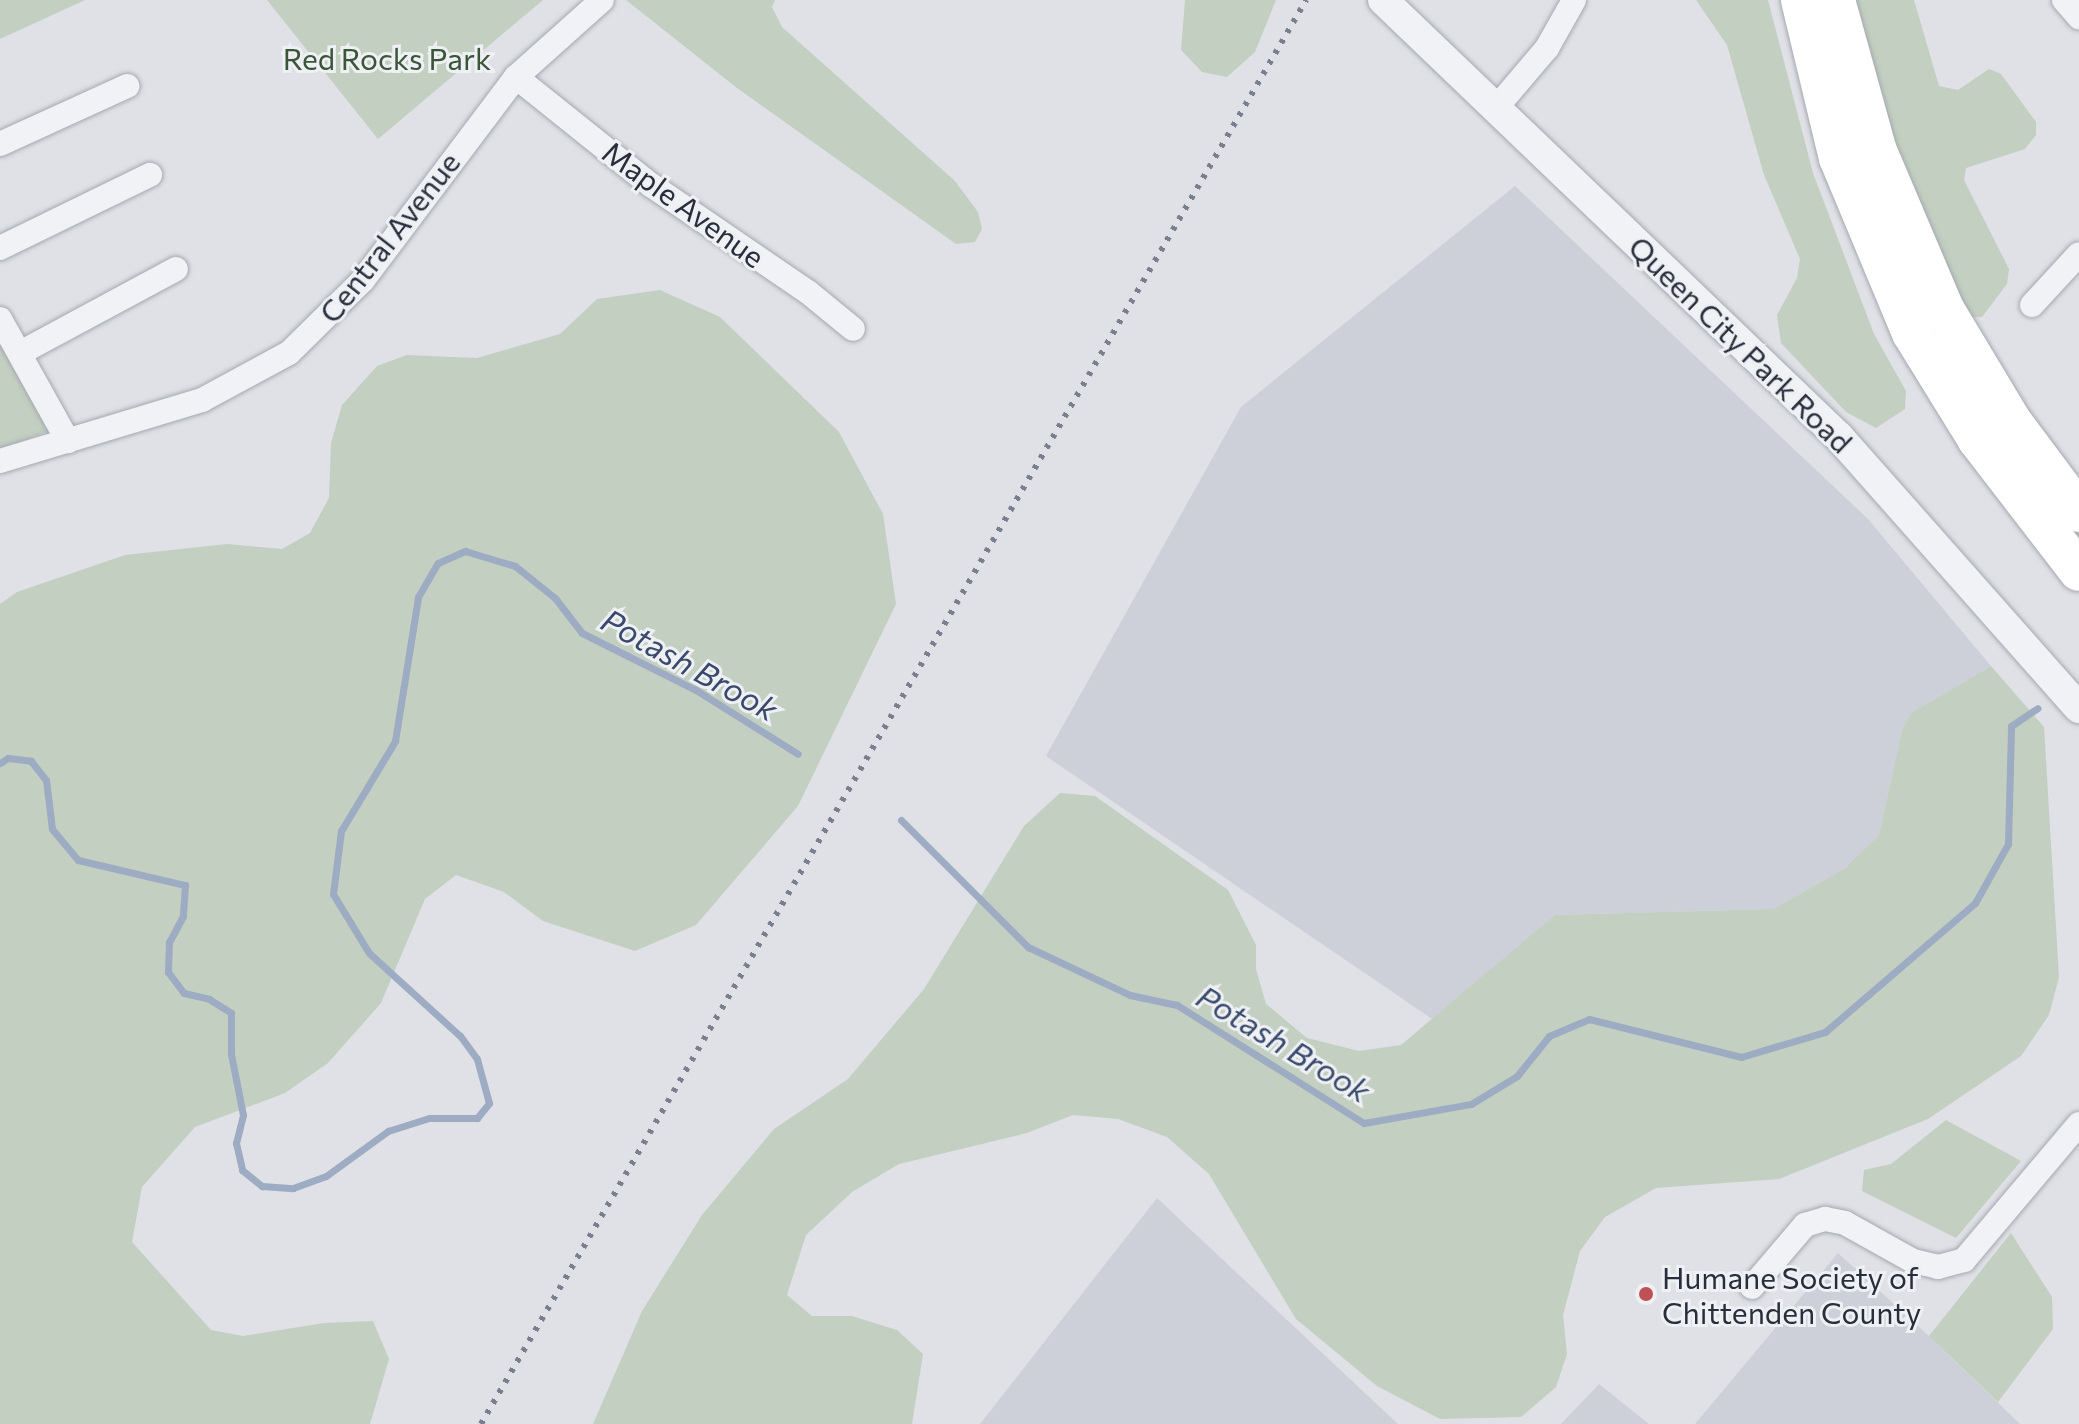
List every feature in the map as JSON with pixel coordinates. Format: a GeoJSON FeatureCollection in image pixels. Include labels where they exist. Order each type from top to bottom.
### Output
{"type":"FeatureCollection","features":[{"type":"Feature","properties":{"kind":"main road"},"geometry":{"type":"LineString","coordinates":[[1801,0],[1839,158],[1912,333],[1978,440],[2079,571]]}},
{"type":"Feature","properties":{"kind":"main road"},"geometry":{"type":"LineString","coordinates":[[1835,0],[1873,138],[1944,309],[2012,422],[2079,512]]}},
{"type":"Feature","properties":{"kind":"street","name":"Central Avenue"},"geometry":{"type":"LineString","coordinates":[[0,461],[202,400],[289,353],[363,280],[516,77],[602,0]]}},
{"type":"Feature","properties":{"kind":"street","name":"Queen City Park Road"},"geometry":{"type":"LineString","coordinates":[[1383,0],[1839,437],[2079,708]]}},
{"type":"Feature","properties":{"kind":"street"},"geometry":{"type":"LineString","coordinates":[[1496,108],[1547,48],[1574,0]]}},
{"type":"Feature","properties":{"kind":"street"},"geometry":{"type":"LineString","coordinates":[[2064,0],[2079,17]]}},
{"type":"Feature","properties":{"kind":"street","name":"Maple Avenue"},"geometry":{"type":"LineString","coordinates":[[516,77],[651,185],[808,292],[853,329]]}},
{"type":"Feature","properties":{"kind":"street"},"geometry":{"type":"LineString","coordinates":[[0,144],[127,86]]}},
{"type":"Feature","properties":{"kind":"street"},"geometry":{"type":"LineString","coordinates":[[0,248],[150,175]]}},
{"type":"Feature","properties":{"kind":"street"},"geometry":{"type":"LineString","coordinates":[[2032,305],[2079,254]]}},
{"type":"Feature","properties":{"kind":"street"},"geometry":{"type":"LineString","coordinates":[[20,353],[176,269]]}},
{"type":"Feature","properties":{"kind":"street"},"geometry":{"type":"LineString","coordinates":[[0,319],[68,441]]}},
{"type":"Feature","properties":{"kind":"street"},"geometry":{"type":"LineString","coordinates":[[1752,1287],[1805,1225],[1825,1219],[1845,1223],[1913,1261],[1938,1267],[1964,1260],[2079,1124]]}},
{"type":"Feature","properties":{"kind":"shaded area"},"geometry":{"type":"Polygon","coordinates":[[[1515,186],[1868,519],[1991,666],[1911,713],[1902,730],[1879,835],[1844,869],[1773,909],[1555,915],[1435,1021],[1046,756],[1241,407],[1515,186]]]}},
{"type":"Feature","properties":{"kind":"shaded area"},"geometry":{"type":"Polygon","coordinates":[[[1157,1198],[1398,1424],[980,1424],[1157,1198]]]}},
{"type":"Feature","properties":{"kind":"shaded area"},"geometry":{"type":"Polygon","coordinates":[[[1838,1253],[1929,1336],[2020,1424],[1695,1424],[1838,1253]]]}},
{"type":"Feature","properties":{"kind":"shaded area"},"geometry":{"type":"Polygon","coordinates":[[[1599,1384],[1649,1424],[1561,1424],[1599,1384]]]}},
{"type":"Feature","properties":{"kind":"green space"},"geometry":{"type":"Polygon","coordinates":[[[0,0],[85,0],[0,39],[0,0]]]}},
{"type":"Feature","properties":{"kind":"green space","name":"Red Rocks Park"},"geometry":{"type":"Polygon","coordinates":[[[267,0],[543,0],[378,139],[267,0]]]}},
{"type":"Feature","properties":{"kind":"green space"},"geometry":{"type":"Polygon","coordinates":[[[626,0],[775,0],[772,7],[782,27],[955,181],[978,212],[982,229],[975,242],[956,244],[737,88],[626,0]]]}},
{"type":"Feature","properties":{"kind":"green space"},"geometry":{"type":"Polygon","coordinates":[[[1185,0],[1276,0],[1255,52],[1227,77],[1202,72],[1181,50],[1185,0]]]}},
{"type":"Feature","properties":{"kind":"green space"},"geometry":{"type":"Polygon","coordinates":[[[1696,0],[1768,0],[1813,173],[1874,334],[1906,391],[1905,409],[1876,428],[1846,412],[1781,343],[1777,315],[1797,278],[1800,259],[1764,175],[1727,45],[1696,0]]]}},
{"type":"Feature","properties":{"kind":"green space"},"geometry":{"type":"Polygon","coordinates":[[[1854,0],[1914,0],[1939,86],[1958,90],[1989,69],[2001,74],[2036,122],[2036,135],[2025,149],[1966,168],[1964,180],[2009,269],[2007,284],[1982,317],[1971,317],[1964,307],[1893,137],[1854,0]]]}},
{"type":"Feature","properties":{"kind":"green space"},"geometry":{"type":"Polygon","coordinates":[[[660,290],[720,317],[839,432],[883,514],[896,604],[798,806],[696,925],[635,951],[543,921],[504,892],[456,875],[425,899],[381,1003],[328,1063],[285,1093],[195,1127],[142,1187],[132,1242],[211,1330],[243,1336],[324,1323],[373,1321],[389,1359],[370,1424],[0,1424],[0,604],[17,592],[125,555],[227,544],[282,549],[310,533],[329,498],[331,443],[342,405],[377,366],[407,355],[477,358],[560,334],[597,299],[660,290]]]}},
{"type":"Feature","properties":{"kind":"green space"},"geometry":{"type":"Polygon","coordinates":[[[0,330],[56,428],[0,450],[0,330]]]}},
{"type":"Feature","properties":{"kind":"green space"},"geometry":{"type":"Polygon","coordinates":[[[1991,666],[2044,727],[2059,977],[2049,1015],[2021,1056],[1928,1119],[1779,1179],[1656,1188],[1605,1217],[1580,1251],[1563,1315],[1567,1354],[1556,1387],[1521,1417],[1440,1419],[1377,1386],[1296,1319],[1209,1174],[1167,1137],[1118,1119],[1073,1115],[1027,1133],[899,1164],[852,1192],[806,1235],[787,1295],[812,1316],[852,1316],[897,1330],[923,1354],[912,1424],[593,1424],[642,1311],[702,1215],[774,1129],[848,1079],[924,989],[1024,826],[1060,793],[1095,796],[1228,890],[1256,945],[1256,969],[1266,1004],[1307,1038],[1359,1051],[1401,1045],[1555,915],[1773,909],[1844,869],[1879,835],[1902,730],[1911,713],[1991,666]]]}},
{"type":"Feature","properties":{"kind":"green space"},"geometry":{"type":"Polygon","coordinates":[[[1946,1120],[2021,1161],[1956,1238],[1862,1191],[1864,1170],[1891,1164],[1946,1120]]]}},
{"type":"Feature","properties":{"kind":"green space"},"geometry":{"type":"Polygon","coordinates":[[[2011,1233],[2052,1297],[2053,1329],[1998,1402],[1929,1336],[2011,1233]]]}},
{"type":"Feature","properties":{"kind":"waterway","name":"Potash Brook"},"geometry":{"type":"LineString","coordinates":[[0,763],[8,758],[31,761],[46,780],[52,829],[78,860],[185,885],[183,916],[169,942],[168,972],[184,993],[209,999],[231,1013],[231,1054],[243,1115],[236,1143],[242,1170],[262,1186],[293,1188],[326,1176],[388,1131],[429,1118],[477,1118],[489,1103],[477,1059],[460,1036],[369,953],[333,894],[341,831],[395,741],[418,597],[438,563],[465,551],[515,566],[555,598],[582,633],[696,690],[798,754]]}},
{"type":"Feature","properties":{"kind":"waterway","name":"Potash Brook"},"geometry":{"type":"LineString","coordinates":[[901,820],[1028,947],[1130,995],[1177,1005],[1364,1123],[1471,1104],[1517,1076],[1549,1036],[1589,1019],[1741,1057],[1825,1032],[1975,903],[2008,844],[2011,726],[2038,708]]}},
{"type":"Feature","properties":{"kind":"railway"},"geometry":{"type":"LineString","coordinates":[[481,1424],[1306,0]]}},
{"type":"Feature","properties":{"kind":"place","name":"Humane Society of Chittenden County"},"geometry":{"type":"Point","coordinates":[1646,1294]}}]}
